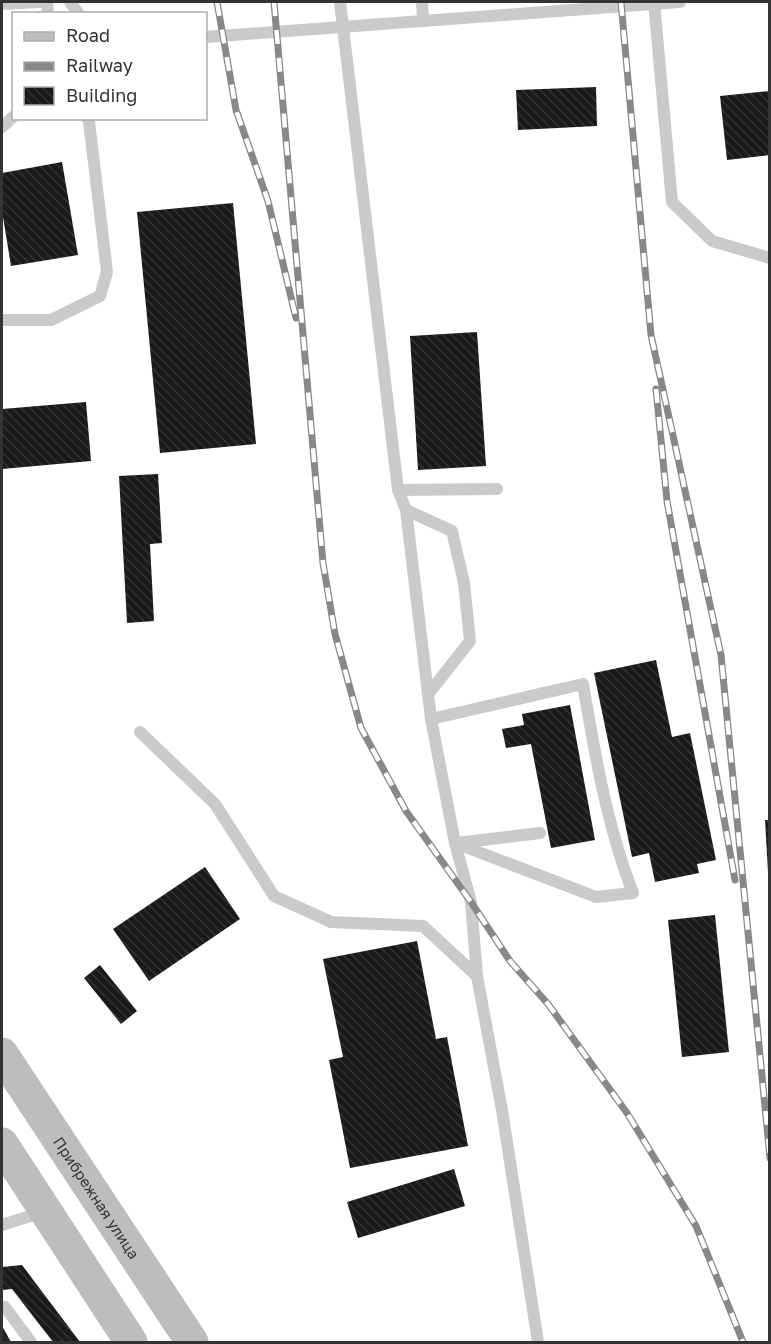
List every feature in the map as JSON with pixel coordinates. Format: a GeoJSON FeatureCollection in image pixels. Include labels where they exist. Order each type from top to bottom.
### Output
{"type":"FeatureCollection","features":[{"type":"Feature","properties":{"kind":"main road","name":"Прибрежная улица"},"geometry":{"type":"LineString","coordinates":[[2,1054],[192,1342]]}},
{"type":"Feature","properties":{"kind":"main road"},"geometry":{"type":"LineString","coordinates":[[2,1144],[130,1342]]}},
{"type":"Feature","properties":{"kind":"lane"},"geometry":{"type":"LineString","coordinates":[[2,4],[40,2]]}},
{"type":"Feature","properties":{"kind":"lane"},"geometry":{"type":"LineString","coordinates":[[340,2],[398,490],[406,510],[431,719],[455,843],[471,902],[477,976],[502,1110],[538,1342]]}},
{"type":"Feature","properties":{"kind":"lane"},"geometry":{"type":"LineString","coordinates":[[422,2],[423,21]]}},
{"type":"Feature","properties":{"kind":"lane"},"geometry":{"type":"LineString","coordinates":[[207,37],[654,2],[680,2]]}},
{"type":"Feature","properties":{"kind":"lane"},"geometry":{"type":"LineString","coordinates":[[654,2],[672,202],[712,241],[770,258]]}},
{"type":"Feature","properties":{"kind":"lane"},"geometry":{"type":"LineString","coordinates":[[2,320],[51,320],[100,296],[107,272],[88,120]]}},
{"type":"Feature","properties":{"kind":"lane"},"geometry":{"type":"LineString","coordinates":[[398,490],[497,489]]}},
{"type":"Feature","properties":{"kind":"lane"},"geometry":{"type":"LineString","coordinates":[[406,510],[452,531],[465,583],[470,641],[429,693]]}},
{"type":"Feature","properties":{"kind":"lane"},"geometry":{"type":"LineString","coordinates":[[431,719],[583,684],[595,756],[616,843],[633,892],[596,897],[455,843]]}},
{"type":"Feature","properties":{"kind":"lane"},"geometry":{"type":"LineString","coordinates":[[140,732],[215,804],[274,896],[331,921],[423,926],[477,976]]}},
{"type":"Feature","properties":{"kind":"lane"},"geometry":{"type":"LineString","coordinates":[[455,843],[540,833]]}},
{"type":"Feature","properties":{"kind":"lane"},"geometry":{"type":"LineString","coordinates":[[2,1225],[45,1212]]}},
{"type":"Feature","properties":{"kind":"lane"},"geometry":{"type":"LineString","coordinates":[[2,1307],[5,1307],[31,1342]]}},
{"type":"Feature","properties":{"kind":"building"},"geometry":{"type":"Polygon","coordinates":[[[596,87],[597,126],[518,130],[516,90],[596,87]]]}},
{"type":"Feature","properties":{"kind":"building"},"geometry":{"type":"Polygon","coordinates":[[[770,91],[770,155],[727,160],[720,96],[770,91]]]}},
{"type":"Feature","properties":{"kind":"building"},"geometry":{"type":"Polygon","coordinates":[[[62,162],[78,255],[11,266],[2,211],[2,173],[62,162]]]}},
{"type":"Feature","properties":{"kind":"building"},"geometry":{"type":"Polygon","coordinates":[[[233,203],[256,444],[160,453],[137,212],[233,203]]]}},
{"type":"Feature","properties":{"kind":"building"},"geometry":{"type":"Polygon","coordinates":[[[477,332],[486,466],[418,470],[410,336],[477,332]]]}},
{"type":"Feature","properties":{"kind":"building"},"geometry":{"type":"Polygon","coordinates":[[[86,402],[91,461],[2,469],[2,409],[86,402]]]}},
{"type":"Feature","properties":{"kind":"building"},"geometry":{"type":"Polygon","coordinates":[[[158,474],[162,543],[150,544],[154,621],[127,623],[119,476],[158,474]]]}},
{"type":"Feature","properties":{"kind":"building"},"geometry":{"type":"Polygon","coordinates":[[[656,660],[672,737],[690,733],[716,860],[697,864],[699,873],[655,882],[649,853],[632,857],[594,673],[656,660]]]}},
{"type":"Feature","properties":{"kind":"building"},"geometry":{"type":"Polygon","coordinates":[[[570,705],[595,840],[551,848],[531,744],[506,748],[502,729],[524,725],[522,714],[570,705]]]}},
{"type":"Feature","properties":{"kind":"building"},"geometry":{"type":"Polygon","coordinates":[[[765,820],[770,820],[770,872],[768,872],[765,820]]]}},
{"type":"Feature","properties":{"kind":"building"},"geometry":{"type":"Polygon","coordinates":[[[205,867],[240,919],[149,981],[113,929],[205,867]]]}},
{"type":"Feature","properties":{"kind":"building"},"geometry":{"type":"Polygon","coordinates":[[[715,915],[729,1052],[682,1057],[668,920],[715,915]]]}},
{"type":"Feature","properties":{"kind":"building"},"geometry":{"type":"Polygon","coordinates":[[[417,941],[436,1039],[447,1037],[468,1146],[350,1168],[329,1060],[343,1057],[323,959],[417,941]]]}},
{"type":"Feature","properties":{"kind":"building"},"geometry":{"type":"Polygon","coordinates":[[[100,965],[137,1011],[121,1024],[84,978],[100,965]]]}},
{"type":"Feature","properties":{"kind":"building"},"geometry":{"type":"Polygon","coordinates":[[[454,1169],[465,1206],[358,1238],[347,1202],[454,1169]]]}},
{"type":"Feature","properties":{"kind":"building"},"geometry":{"type":"Polygon","coordinates":[[[22,1265],[80,1342],[53,1342],[12,1289],[2,1290],[2,1267],[22,1265]]]}},
{"type":"Feature","properties":{"kind":"building"},"geometry":{"type":"Polygon","coordinates":[[[2,1326],[11,1342],[2,1342],[2,1326]]]}},
{"type":"Feature","properties":{"kind":"railway"},"geometry":{"type":"LineString","coordinates":[[217,2],[236,110],[268,201],[296,318]]}},
{"type":"Feature","properties":{"kind":"railway"},"geometry":{"type":"LineString","coordinates":[[274,2],[323,563],[335,634],[361,728],[406,811],[510,961],[548,1004],[627,1113],[696,1226],[743,1342]]}},
{"type":"Feature","properties":{"kind":"railway"},"geometry":{"type":"LineString","coordinates":[[621,2],[651,335],[721,655],[770,1158]]}},
{"type":"Feature","properties":{"kind":"railway"},"geometry":{"type":"LineString","coordinates":[[656,389],[667,501],[735,880]]}}]}
